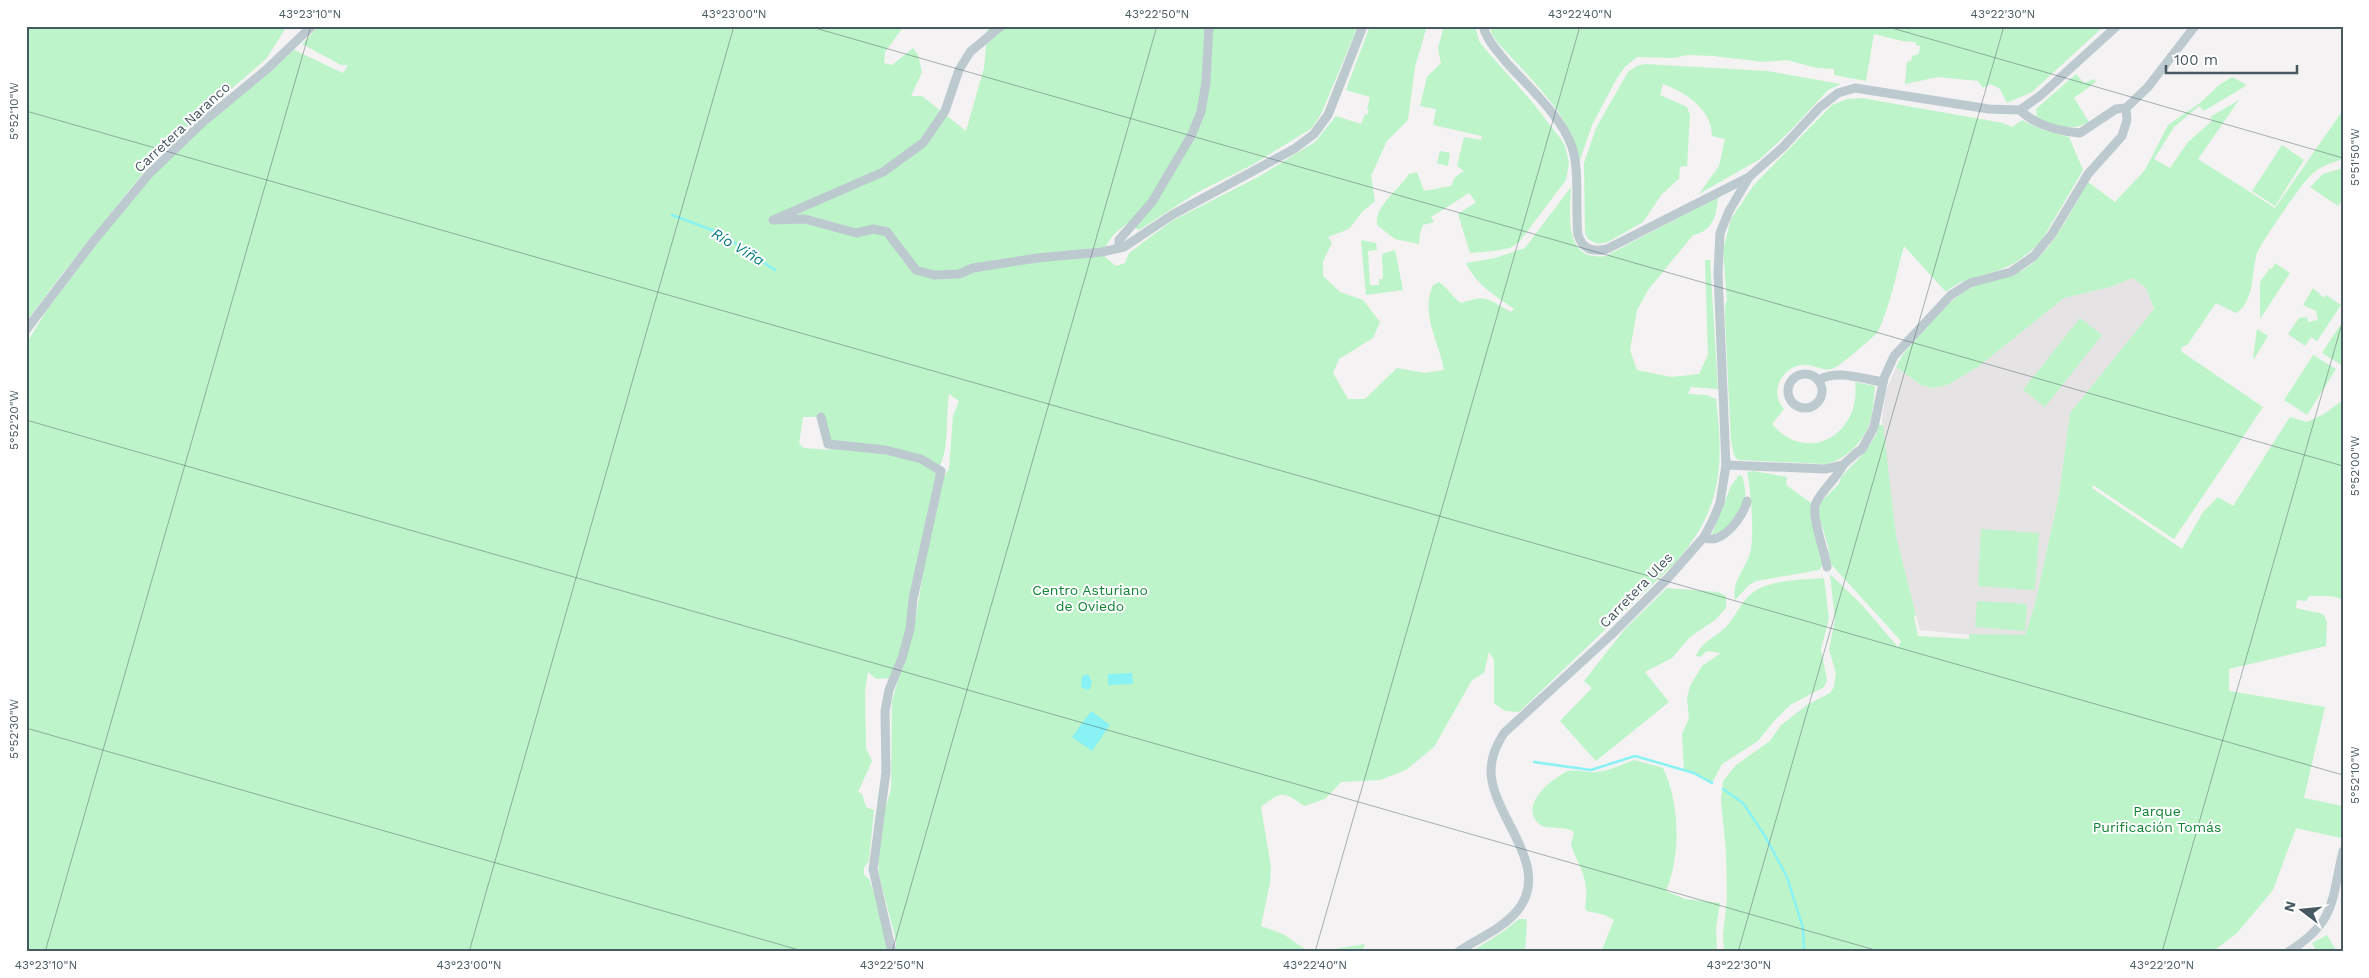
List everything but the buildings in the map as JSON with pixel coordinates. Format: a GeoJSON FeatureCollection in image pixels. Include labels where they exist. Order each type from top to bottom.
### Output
{"type":"FeatureCollection","features":[{"type":"Feature","properties":{"kind":"street","name":"Carretera Naranco"},"geometry":{"type":"LineString","coordinates":[[26,330],[92,243],[150,174],[203,122],[267,69],[312,26]]}},
{"type":"Feature","properties":{"kind":"street"},"geometry":{"type":"LineString","coordinates":[[1001,26],[970,52],[959,70],[944,111],[923,143],[883,172],[773,220],[805,219],[856,233],[873,229],[887,232],[916,270],[934,275],[959,274],[973,268],[1037,258],[1102,252],[1124,247],[1172,215],[1307,140],[1320,128],[1328,115],[1363,26]]}},
{"type":"Feature","properties":{"kind":"street"},"geometry":{"type":"LineString","coordinates":[[1119,247],[1119,240],[1152,202],[1191,136],[1201,112],[1206,82],[1209,26]]}},
{"type":"Feature","properties":{"kind":"street"},"geometry":{"type":"LineString","coordinates":[[1484,26],[1493,46],[1556,119],[1573,148],[1577,228],[1581,243],[1592,251],[1607,249],[1749,177],[1784,148],[1819,108],[1838,93],[1855,88],[1989,109],[2020,110],[2040,95],[2117,26]]}},
{"type":"Feature","properties":{"kind":"street"},"geometry":{"type":"LineString","coordinates":[[2020,110],[2027,116],[2050,127],[2080,132],[2116,109],[2126,108],[2148,87],[2195,26]]}},
{"type":"Feature","properties":{"kind":"street"},"geometry":{"type":"LineString","coordinates":[[1827,567],[1814,509],[1818,499],[1834,481],[1843,465],[1862,449],[1874,427],[1883,382],[1894,356],[1951,295],[1970,282],[2011,272],[2034,256],[2052,234],[2088,174],[2122,136],[2127,120],[2126,108]]}},
{"type":"Feature","properties":{"kind":"street","name":"Carretera Ules"},"geometry":{"type":"LineString","coordinates":[[1458,952],[1501,927],[1518,909],[1526,894],[1529,877],[1524,855],[1497,798],[1491,774],[1494,753],[1498,743],[1504,734],[1611,635],[1668,578],[1704,537],[1720,503],[1726,466],[1718,273],[1720,233],[1728,211],[1749,177]]}},
{"type":"Feature","properties":{"kind":"street"},"geometry":{"type":"LineString","coordinates":[[1818,380],[1830,375],[1839,375],[1883,382]]}},
{"type":"Feature","properties":{"kind":"street"},"geometry":{"type":"LineString","coordinates":[[821,417],[828,444],[886,450],[921,459],[941,471],[913,599],[910,629],[902,658],[889,690],[885,711],[886,772],[873,869],[892,952]]}},
{"type":"Feature","properties":{"kind":"street"},"geometry":{"type":"LineString","coordinates":[[1726,466],[1825,469],[1843,465]]}},
{"type":"Feature","properties":{"kind":"street"},"geometry":{"type":"LineString","coordinates":[[1704,537],[1714,538],[1726,533],[1745,510],[1747,501]]}},
{"type":"Feature","properties":{"kind":"street"},"geometry":{"type":"LineString","coordinates":[[2288,952],[2309,939],[2328,915],[2343,851]]}},
{"type":"Feature","properties":{"kind":"shaded area"},"geometry":{"type":"Polygon","coordinates":[[[2133,278],[2146,288],[2154,310],[2070,413],[2059,495],[2035,604],[2025,635],[1982,636],[1920,630],[1896,536],[1882,420],[1886,391],[1896,367],[1921,385],[1933,388],[1947,385],[1978,367],[2064,298],[2110,287],[2133,278]]]}},
{"type":"Feature","properties":{"kind":"green space"},"geometry":{"type":"Polygon","coordinates":[[[26,26],[287,26],[266,59],[164,147],[26,322],[26,26]]]}},
{"type":"Feature","properties":{"kind":"green space","name":"Centro Asturiano de Oviedo"},"geometry":{"type":"Polygon","coordinates":[[[319,26],[904,26],[885,52],[884,63],[892,65],[913,48],[918,55],[922,72],[911,96],[922,96],[966,131],[984,68],[988,26],[1358,26],[1321,114],[1312,128],[1252,165],[1198,192],[1139,230],[1128,223],[1115,233],[1106,246],[1105,257],[1116,266],[1125,263],[1129,253],[1172,221],[1260,176],[1315,142],[1336,116],[1361,124],[1369,110],[1367,109],[1370,97],[1346,90],[1370,26],[1427,26],[1415,67],[1408,120],[1387,141],[1371,176],[1375,201],[1362,212],[1349,229],[1328,237],[1332,243],[1323,261],[1323,276],[1340,292],[1363,300],[1380,322],[1373,338],[1339,359],[1333,373],[1348,399],[1365,399],[1397,368],[1425,373],[1444,370],[1429,317],[1430,296],[1433,285],[1439,282],[1461,303],[1482,298],[1492,301],[1511,312],[1514,309],[1481,284],[1466,263],[1495,258],[1525,248],[1571,187],[1570,223],[1572,234],[1582,252],[1592,256],[1606,256],[1718,197],[1715,216],[1709,226],[1705,230],[1693,235],[1648,290],[1637,310],[1630,350],[1637,370],[1671,377],[1699,374],[1708,355],[1705,260],[1710,260],[1718,389],[1691,387],[1688,394],[1707,395],[1716,399],[1720,445],[1716,486],[1711,505],[1703,524],[1676,562],[1519,712],[1505,711],[1494,703],[1494,660],[1489,652],[1484,673],[1472,680],[1434,747],[1406,770],[1380,780],[1341,782],[1325,799],[1304,806],[1282,795],[1273,798],[1261,807],[1271,867],[1270,883],[1261,926],[1283,934],[1309,952],[896,952],[896,940],[879,876],[878,860],[884,814],[891,789],[892,701],[916,617],[927,548],[941,481],[949,469],[953,416],[959,401],[949,394],[946,445],[941,464],[936,472],[905,636],[891,678],[876,679],[868,672],[865,691],[866,748],[872,761],[858,792],[862,794],[866,807],[874,810],[869,860],[864,868],[864,875],[869,879],[887,930],[888,952],[26,952],[26,344],[47,310],[149,174],[292,49],[343,73],[348,65],[341,65],[302,44],[319,26]],[[803,417],[799,444],[804,448],[830,450],[821,417],[803,417]]]}},
{"type":"Feature","properties":{"kind":"green space"},"geometry":{"type":"Polygon","coordinates":[[[1444,26],[1475,26],[1479,41],[1533,103],[1565,146],[1569,163],[1566,180],[1519,242],[1510,248],[1470,253],[1458,214],[1476,202],[1469,193],[1431,217],[1434,222],[1423,225],[1419,244],[1395,239],[1377,225],[1379,211],[1409,174],[1417,172],[1424,191],[1451,186],[1455,177],[1464,171],[1457,166],[1464,137],[1481,140],[1482,136],[1433,125],[1436,109],[1420,106],[1427,77],[1441,63],[1438,48],[1444,26]]]}},
{"type":"Feature","properties":{"kind":"green space"},"geometry":{"type":"Polygon","coordinates":[[[1490,26],[2104,26],[2032,92],[2007,103],[2000,89],[1991,84],[1983,88],[1978,81],[1938,77],[1905,84],[1907,62],[1911,61],[1912,56],[1919,54],[1920,46],[1916,45],[1916,42],[1902,41],[1874,34],[1866,81],[1834,75],[1834,69],[1817,68],[1787,60],[1764,62],[1688,55],[1673,58],[1637,57],[1625,67],[1617,78],[1592,125],[1579,163],[1575,146],[1559,113],[1536,84],[1499,44],[1492,35],[1490,26]]]}},
{"type":"Feature","properties":{"kind":"green space"},"geometry":{"type":"Polygon","coordinates":[[[1645,64],[1767,71],[1841,84],[1828,90],[1788,133],[1760,159],[1699,194],[1719,166],[1725,139],[1712,136],[1711,126],[1696,103],[1680,92],[1663,84],[1660,95],[1687,107],[1690,115],[1687,166],[1680,167],[1679,179],[1662,194],[1643,222],[1608,242],[1597,244],[1588,239],[1585,233],[1584,163],[1596,128],[1628,72],[1637,66],[1645,64]]]}},
{"type":"Feature","properties":{"kind":"green space"},"geometry":{"type":"Polygon","coordinates":[[[2076,74],[2084,83],[2094,79],[2096,82],[2074,98],[2089,122],[2076,127],[2063,127],[2037,118],[2036,109],[2076,74]]]}},
{"type":"Feature","properties":{"kind":"green space","name":"Parque Purificación Tomás"},"geometry":{"type":"Polygon","coordinates":[[[2232,77],[2247,85],[2204,111],[2199,106],[2174,127],[2154,159],[2170,168],[2188,142],[2213,120],[2210,117],[2239,100],[2198,159],[2275,208],[2343,110],[2343,159],[2330,163],[2312,174],[2274,226],[2257,253],[2249,294],[2242,308],[2236,313],[2216,303],[2188,344],[2181,348],[2182,352],[2263,407],[2174,539],[2093,485],[2092,488],[2182,549],[2203,512],[2218,497],[2233,506],[2290,417],[2307,422],[2324,414],[2343,400],[2343,599],[2330,596],[2309,596],[2306,601],[2297,600],[2296,608],[2323,614],[2327,622],[2326,646],[2229,669],[2229,691],[2325,707],[2304,798],[2343,806],[2341,838],[2296,828],[2273,890],[2237,933],[2212,952],[1724,952],[1723,934],[1727,899],[1726,851],[1721,801],[1723,781],[1736,765],[1770,741],[1781,725],[1807,705],[1830,693],[1834,687],[1836,673],[1829,650],[1835,619],[1830,574],[1861,604],[1898,647],[1901,641],[1830,563],[1828,546],[1818,512],[1821,502],[1839,484],[1841,477],[1865,452],[1876,435],[1879,425],[1883,425],[1896,536],[1916,615],[1914,617],[1918,636],[1969,639],[1969,634],[2025,635],[2035,604],[2059,495],[2070,413],[2154,309],[2146,288],[2133,278],[2110,287],[2064,298],[1978,367],[1947,385],[1933,388],[1921,385],[1896,367],[1902,356],[1933,320],[1961,294],[1977,285],[2012,275],[2035,261],[2058,234],[2088,182],[2115,202],[2145,170],[2168,125],[2200,103],[2219,85],[2232,77]]]}},
{"type":"Feature","properties":{"kind":"green space"},"geometry":{"type":"Polygon","coordinates":[[[1862,98],[2003,123],[2012,127],[2022,120],[2043,130],[2069,137],[2083,170],[2042,240],[2024,256],[2004,268],[1961,282],[1946,292],[1904,246],[1888,306],[1876,334],[1849,358],[1834,368],[1826,369],[1801,365],[1794,367],[1783,376],[1779,382],[1778,396],[1784,409],[1772,424],[1786,436],[1801,442],[1815,443],[1829,438],[1841,429],[1850,416],[1855,400],[1855,382],[1875,386],[1870,422],[1863,436],[1853,449],[1840,459],[1825,464],[1738,460],[1734,455],[1731,441],[1725,319],[1725,304],[1727,301],[1723,250],[1731,219],[1753,186],[1832,105],[1847,99],[1862,98]]]}},
{"type":"Feature","properties":{"kind":"green space"},"geometry":{"type":"Polygon","coordinates":[[[2282,145],[2304,160],[2275,206],[2252,191],[2282,145]]]}},
{"type":"Feature","properties":{"kind":"green space"},"geometry":{"type":"Polygon","coordinates":[[[1440,151],[1450,153],[1448,166],[1437,163],[1440,151]]]}},
{"type":"Feature","properties":{"kind":"green space"},"geometry":{"type":"Polygon","coordinates":[[[2343,168],[2343,199],[2338,206],[2310,187],[2323,174],[2343,168]]]}},
{"type":"Feature","properties":{"kind":"green space"},"geometry":{"type":"Polygon","coordinates":[[[1361,240],[1376,243],[1377,250],[1368,251],[1370,285],[1379,285],[1379,279],[1383,279],[1382,254],[1395,250],[1403,290],[1366,295],[1361,240]]]}},
{"type":"Feature","properties":{"kind":"green space"},"geometry":{"type":"Polygon","coordinates":[[[2275,263],[2290,273],[2260,319],[2260,282],[2275,263]]]}},
{"type":"Feature","properties":{"kind":"green space"},"geometry":{"type":"Polygon","coordinates":[[[2313,288],[2324,298],[2326,295],[2341,305],[2317,341],[2311,337],[2305,346],[2288,334],[2299,318],[2307,317],[2308,322],[2318,320],[2316,311],[2303,305],[2313,288]]]}},
{"type":"Feature","properties":{"kind":"green space"},"geometry":{"type":"Polygon","coordinates":[[[2080,318],[2102,335],[2045,407],[2023,390],[2080,318]]]}},
{"type":"Feature","properties":{"kind":"green space"},"geometry":{"type":"Polygon","coordinates":[[[2343,321],[2343,366],[2322,353],[2343,321]]]}},
{"type":"Feature","properties":{"kind":"green space"},"geometry":{"type":"Polygon","coordinates":[[[2257,329],[2268,336],[2254,359],[2253,358],[2257,329]]]}},
{"type":"Feature","properties":{"kind":"green space"},"geometry":{"type":"Polygon","coordinates":[[[2313,355],[2336,369],[2307,415],[2284,400],[2313,355]]]}},
{"type":"Feature","properties":{"kind":"green space"},"geometry":{"type":"Polygon","coordinates":[[[1754,471],[1787,477],[1786,485],[1811,503],[1823,564],[1819,570],[1756,581],[1749,585],[1735,600],[1735,586],[1751,549],[1752,511],[1747,472],[1754,471]]]}},
{"type":"Feature","properties":{"kind":"green space"},"geometry":{"type":"Polygon","coordinates":[[[1739,475],[1742,476],[1745,491],[1742,505],[1728,527],[1723,531],[1712,534],[1731,486],[1739,475]]]}},
{"type":"Feature","properties":{"kind":"green space"},"geometry":{"type":"Polygon","coordinates":[[[1981,529],[2039,533],[2035,590],[1978,586],[1981,529]]]}},
{"type":"Feature","properties":{"kind":"green space"},"geometry":{"type":"Polygon","coordinates":[[[1824,578],[1829,618],[1821,649],[1827,680],[1824,687],[1790,705],[1758,741],[1722,764],[1712,783],[1684,770],[1682,734],[1689,718],[1687,698],[1690,686],[1702,666],[1721,653],[1707,651],[1700,657],[1696,656],[1699,651],[1705,643],[1726,627],[1746,598],[1755,591],[1780,582],[1824,578]]]}},
{"type":"Feature","properties":{"kind":"green space"},"geometry":{"type":"Polygon","coordinates":[[[1667,588],[1718,592],[1726,596],[1726,608],[1715,620],[1690,637],[1672,658],[1645,672],[1669,702],[1596,761],[1560,721],[1592,688],[1584,681],[1625,629],[1667,588]]]}},
{"type":"Feature","properties":{"kind":"green space"},"geometry":{"type":"Polygon","coordinates":[[[1977,601],[2027,604],[2025,631],[1975,627],[1977,601]]]}},
{"type":"Feature","properties":{"kind":"green space"},"geometry":{"type":"Polygon","coordinates":[[[1634,760],[1663,768],[1673,797],[1676,829],[1674,861],[1666,891],[1685,899],[1720,903],[1716,928],[1717,952],[1601,952],[1614,920],[1605,915],[1587,911],[1585,908],[1585,881],[1571,845],[1574,832],[1565,828],[1540,825],[1533,815],[1535,800],[1540,793],[1546,786],[1566,772],[1573,770],[1602,771],[1634,760]]]}},
{"type":"Feature","properties":{"kind":"green space"},"geometry":{"type":"Polygon","coordinates":[[[1519,919],[1526,919],[1527,924],[1525,952],[1471,952],[1504,931],[1519,919]]]}},
{"type":"Feature","properties":{"kind":"green space"},"geometry":{"type":"Polygon","coordinates":[[[2327,935],[2337,952],[2317,952],[2312,943],[2327,935]]]}},
{"type":"Feature","properties":{"kind":"green space"},"geometry":{"type":"Polygon","coordinates":[[[1365,944],[1362,952],[1317,952],[1365,944]]]}},
{"type":"Feature","properties":{"kind":"water"},"geometry":{"type":"Polygon","coordinates":[[[1132,673],[1133,684],[1108,685],[1108,674],[1132,673]]]}},
{"type":"Feature","properties":{"kind":"water"},"geometry":{"type":"Polygon","coordinates":[[[1088,674],[1092,682],[1090,689],[1087,690],[1081,687],[1082,676],[1088,674]]]}},
{"type":"Feature","properties":{"kind":"water"},"geometry":{"type":"Polygon","coordinates":[[[1091,711],[1110,725],[1092,751],[1072,737],[1091,711]]]}},
{"type":"Feature","properties":{"kind":"waterway","name":"Río Viña"},"geometry":{"type":"LineString","coordinates":[[672,215],[720,233],[775,270]]}},
{"type":"Feature","properties":{"kind":"waterway"},"geometry":{"type":"LineString","coordinates":[[1534,762],[1591,770],[1635,756],[1694,773],[1712,783]]}},
{"type":"Feature","properties":{"kind":"waterway"},"geometry":{"type":"LineString","coordinates":[[1723,789],[1743,803],[1765,836],[1787,877],[1803,928],[1804,952]]}}]}
